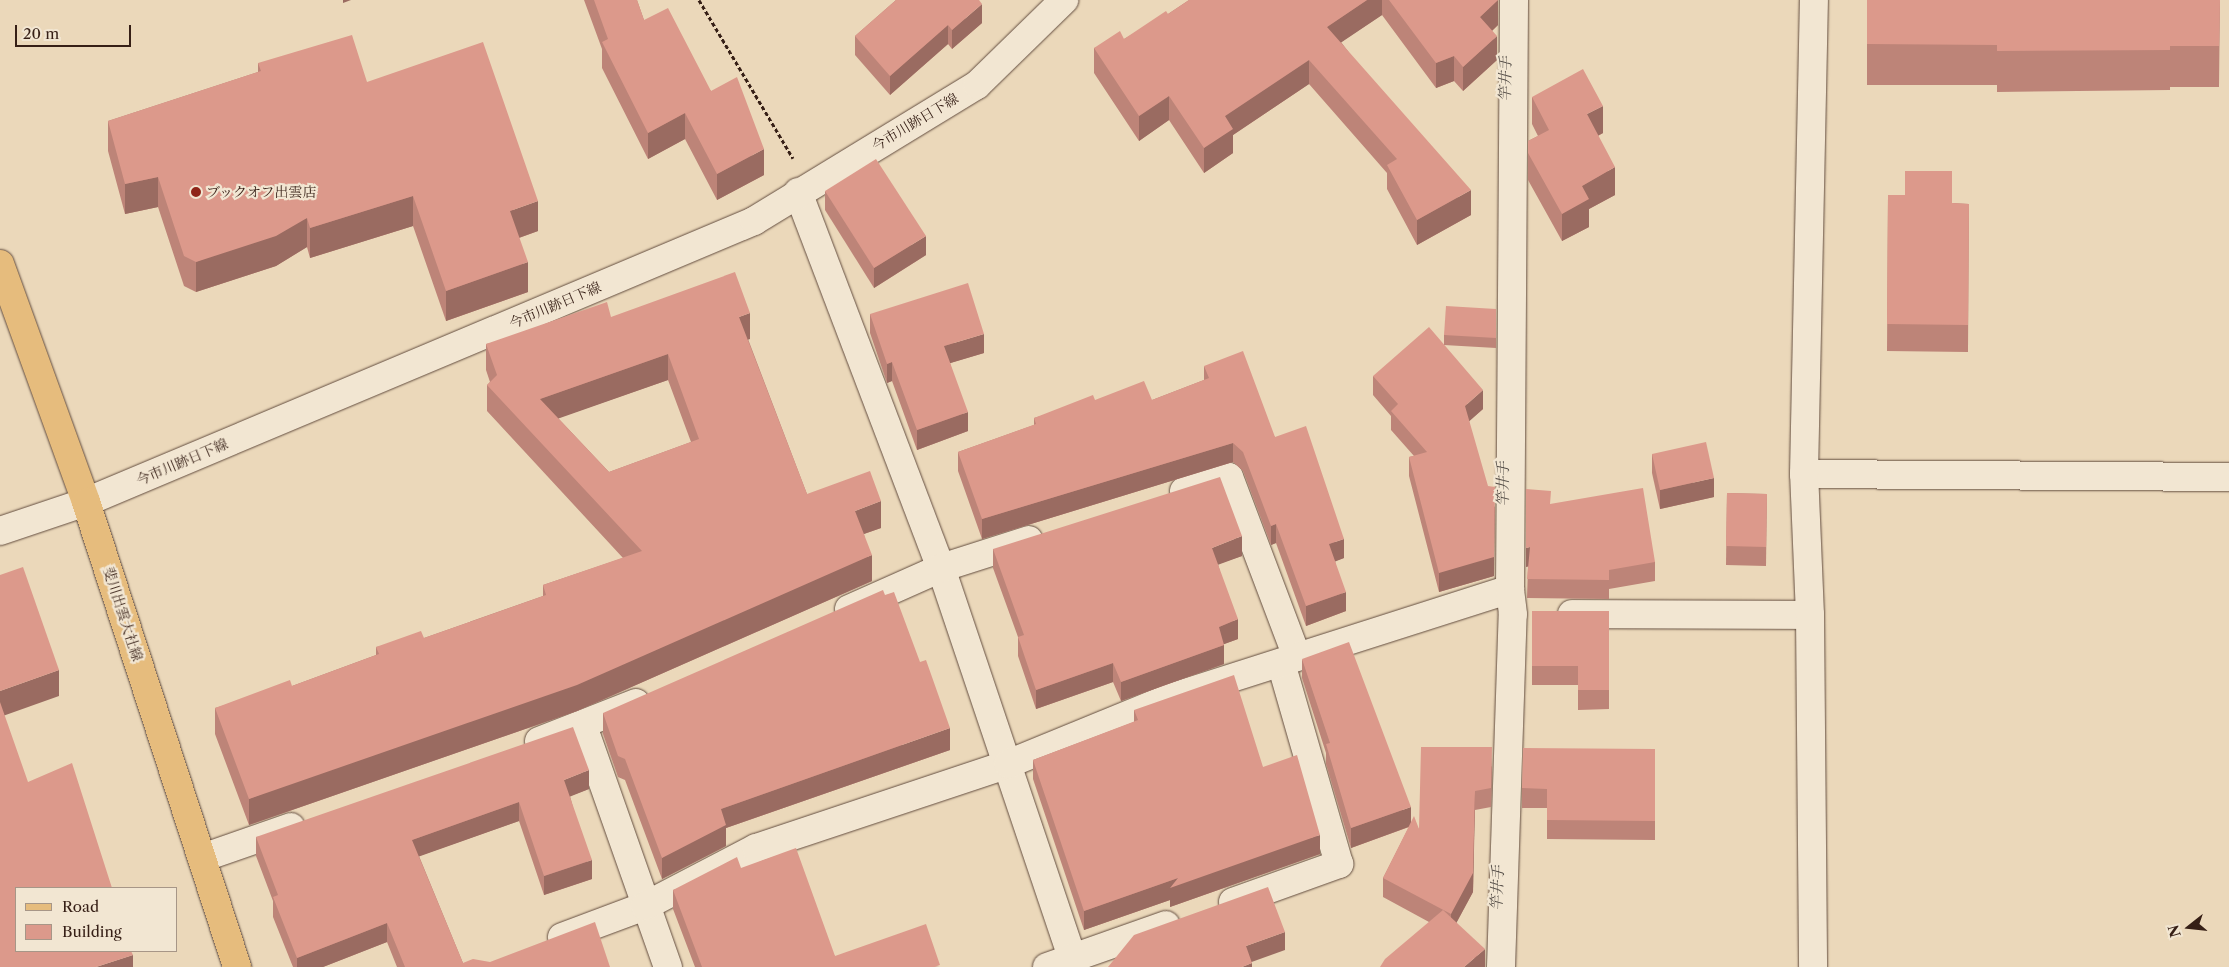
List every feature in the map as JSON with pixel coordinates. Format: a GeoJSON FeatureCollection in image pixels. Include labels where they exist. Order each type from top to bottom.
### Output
{"type":"FeatureCollection","features":[{"type":"Feature","properties":{"kind":"main road","name":"斐川出雲大社線"},"geometry":{"type":"LineString","coordinates":[[0,264],[86,502],[237,967]]}},
{"type":"Feature","properties":{"kind":"street","name":"今市川跡日下線"},"geometry":{"type":"LineString","coordinates":[[0,531],[86,502],[754,221],[804,188],[977,85],[1064,0]]}},
{"type":"Feature","properties":{"kind":"street"},"geometry":{"type":"LineString","coordinates":[[1501,967],[1511,602],[1514,0]]}},
{"type":"Feature","properties":{"kind":"street"},"geometry":{"type":"LineString","coordinates":[[1813,967],[1810,616],[1804,474],[1814,0]]}},
{"type":"Feature","properties":{"kind":"street"},"geometry":{"type":"LineString","coordinates":[[804,188],[941,568],[1008,764],[1065,964],[1339,864],[1289,660],[1229,477],[1164,498]]}},
{"type":"Feature","properties":{"kind":"street"},"geometry":{"type":"LineString","coordinates":[[1804,474],[2229,477]]}},
{"type":"Feature","properties":{"kind":"street"},"geometry":{"type":"LineString","coordinates":[[825,619],[941,568],[1052,533]]}},
{"type":"Feature","properties":{"kind":"street"},"geometry":{"type":"LineString","coordinates":[[538,946],[645,906],[756,848],[1008,764],[1169,698],[1289,660],[1511,602],[1810,616]]}},
{"type":"Feature","properties":{"kind":"street"},"geometry":{"type":"LineString","coordinates":[[518,748],[584,726],[655,694]]}},
{"type":"Feature","properties":{"kind":"street"},"geometry":{"type":"LineString","coordinates":[[584,726],[645,906],[668,967]]}},
{"type":"Feature","properties":{"kind":"street"},"geometry":{"type":"LineString","coordinates":[[202,858],[314,819]]}},
{"type":"Feature","properties":{"kind":"path"},"geometry":{"type":"LineString","coordinates":[[699,0],[804,188]]}},
{"type":"Feature","properties":{"kind":"building"},"geometry":{"type":"Polygon","coordinates":[[[594,0],[637,0],[644,20],[668,8],[711,91],[737,77],[764,149],[717,174],[685,113],[648,133],[602,42],[608,39],[594,0]]]}},
{"type":"Feature","properties":{"kind":"building"},"geometry":{"type":"Polygon","coordinates":[[[896,0],[979,0],[982,4],[952,30],[948,25],[890,76],[855,36],[896,0]]]}},
{"type":"Feature","properties":{"kind":"building"},"geometry":{"type":"Polygon","coordinates":[[[1189,0],[1367,0],[1327,27],[1471,190],[1417,220],[1387,165],[1397,159],[1309,60],[1225,116],[1233,129],[1204,148],[1169,96],[1139,116],[1094,48],[1120,31],[1124,39],[1166,11],[1168,14],[1189,0]]]}},
{"type":"Feature","properties":{"kind":"building"},"geometry":{"type":"Polygon","coordinates":[[[1389,0],[1498,0],[1480,17],[1497,36],[1463,67],[1454,56],[1436,63],[1389,0]]]}},
{"type":"Feature","properties":{"kind":"building"},"geometry":{"type":"Polygon","coordinates":[[[1867,0],[2220,0],[2219,46],[2170,46],[2170,50],[1997,51],[1997,45],[1867,44],[1867,0]]]}},
{"type":"Feature","properties":{"kind":"building"},"geometry":{"type":"Polygon","coordinates":[[[352,35],[367,82],[483,42],[538,201],[510,211],[528,262],[446,291],[413,196],[310,228],[307,218],[276,236],[196,262],[184,256],[158,177],[125,184],[108,121],[261,71],[258,63],[352,35]]]}},
{"type":"Feature","properties":{"kind":"building"},"geometry":{"type":"Polygon","coordinates":[[[1583,69],[1603,106],[1587,114],[1615,167],[1582,186],[1589,199],[1562,214],[1528,153],[1528,141],[1549,130],[1532,97],[1583,69]]]}},
{"type":"Feature","properties":{"kind":"building"},"geometry":{"type":"Polygon","coordinates":[[[876,159],[926,236],[874,268],[825,191],[876,159]]]}},
{"type":"Feature","properties":{"kind":"building"},"geometry":{"type":"Polygon","coordinates":[[[1905,171],[1952,171],[1952,203],[1969,204],[1968,325],[1887,324],[1888,195],[1905,195],[1905,171]]]}},
{"type":"Feature","properties":{"kind":"building"},"geometry":{"type":"Polygon","coordinates":[[[735,272],[750,313],[739,317],[807,494],[870,471],[881,501],[855,511],[872,555],[577,685],[249,799],[215,708],[290,680],[292,686],[379,654],[376,647],[421,631],[424,638],[546,595],[543,585],[642,551],[487,385],[497,375],[486,344],[607,302],[611,317],[735,272]],[[668,354],[540,399],[609,472],[699,439],[668,354]]]}},
{"type":"Feature","properties":{"kind":"building"},"geometry":{"type":"Polygon","coordinates":[[[968,283],[984,334],[944,346],[968,412],[917,430],[892,362],[887,364],[870,314],[968,283]]]}},
{"type":"Feature","properties":{"kind":"building"},"geometry":{"type":"Polygon","coordinates":[[[1446,306],[1496,309],[1496,338],[1444,335],[1446,306]]]}},
{"type":"Feature","properties":{"kind":"building"},"geometry":{"type":"Polygon","coordinates":[[[1429,327],[1483,390],[1465,406],[1488,486],[1495,487],[1494,557],[1439,573],[1409,457],[1427,452],[1391,411],[1398,404],[1373,376],[1429,327]]]}},
{"type":"Feature","properties":{"kind":"building"},"geometry":{"type":"Polygon","coordinates":[[[1243,351],[1275,437],[1306,426],[1344,539],[1329,544],[1346,592],[1306,606],[1276,524],[1271,526],[1243,452],[1233,443],[982,519],[958,452],[1036,424],[1034,418],[1093,395],[1095,400],[1144,381],[1152,400],[1209,378],[1204,366],[1243,351]]]}},
{"type":"Feature","properties":{"kind":"building"},"geometry":{"type":"Polygon","coordinates":[[[1706,442],[1714,478],[1660,490],[1652,454],[1706,442]]]}},
{"type":"Feature","properties":{"kind":"building"},"geometry":{"type":"Polygon","coordinates":[[[1220,477],[1242,536],[1212,548],[1238,619],[1219,627],[1224,645],[1121,682],[1113,663],[1036,690],[1018,637],[1024,635],[993,549],[1220,477]]]}},
{"type":"Feature","properties":{"kind":"building"},"geometry":{"type":"Polygon","coordinates":[[[1643,488],[1655,562],[1609,570],[1609,580],[1527,579],[1530,547],[1526,548],[1526,489],[1551,491],[1550,504],[1643,488]]]}},
{"type":"Feature","properties":{"kind":"building"},"geometry":{"type":"Polygon","coordinates":[[[1727,493],[1767,494],[1766,547],[1726,546],[1727,493]]]}},
{"type":"Feature","properties":{"kind":"building"},"geometry":{"type":"Polygon","coordinates":[[[23,567],[59,670],[0,691],[0,575],[23,567]]]}},
{"type":"Feature","properties":{"kind":"building"},"geometry":{"type":"Polygon","coordinates":[[[883,590],[885,595],[894,592],[920,662],[926,660],[950,728],[721,809],[726,825],[662,858],[625,759],[618,756],[603,713],[883,590]]]}},
{"type":"Feature","properties":{"kind":"building"},"geometry":{"type":"Polygon","coordinates":[[[1532,611],[1609,611],[1609,690],[1578,690],[1578,666],[1532,666],[1532,611]]]}},
{"type":"Feature","properties":{"kind":"building"},"geometry":{"type":"Polygon","coordinates":[[[1349,642],[1411,807],[1351,828],[1326,744],[1330,743],[1302,659],[1349,642]]]}},
{"type":"Feature","properties":{"kind":"building"},"geometry":{"type":"Polygon","coordinates":[[[1234,675],[1263,767],[1297,755],[1320,835],[1170,888],[1178,878],[1084,911],[1033,760],[1138,720],[1134,710],[1234,675]]]}},
{"type":"Feature","properties":{"kind":"building"},"geometry":{"type":"Polygon","coordinates":[[[0,702],[28,782],[72,763],[112,887],[15,887],[15,952],[132,952],[133,955],[96,967],[0,967],[0,702]]]}},
{"type":"Feature","properties":{"kind":"building"},"geometry":{"type":"Polygon","coordinates":[[[573,727],[589,770],[564,780],[592,860],[544,876],[519,802],[412,840],[463,963],[473,959],[490,962],[595,922],[610,967],[405,967],[387,923],[297,958],[273,897],[278,895],[256,837],[573,727]]]}},
{"type":"Feature","properties":{"kind":"building"},"geometry":{"type":"Polygon","coordinates":[[[1421,747],[1492,747],[1491,788],[1475,791],[1473,873],[1451,914],[1383,878],[1414,816],[1419,829],[1421,747]]]}},
{"type":"Feature","properties":{"kind":"building"},"geometry":{"type":"Polygon","coordinates":[[[1523,748],[1655,749],[1655,821],[1547,820],[1547,789],[1522,788],[1523,748]]]}},
{"type":"Feature","properties":{"kind":"building"},"geometry":{"type":"Polygon","coordinates":[[[796,848],[835,956],[926,924],[940,965],[934,967],[702,967],[673,890],[737,857],[741,868],[796,848]]]}},
{"type":"Feature","properties":{"kind":"building"},"geometry":{"type":"Polygon","coordinates":[[[1268,887],[1285,932],[1246,946],[1252,963],[1242,967],[1108,967],[1134,935],[1268,887]]]}},
{"type":"Feature","properties":{"kind":"building"},"geometry":{"type":"Polygon","coordinates":[[[1443,910],[1485,949],[1464,967],[1380,967],[1385,959],[1443,910]]]}},
{"type":"Feature","properties":{"kind":"place","name":"ブックオフ出雲店"},"geometry":{"type":"Point","coordinates":[196,192]}},
{"type":"Feature","properties":{"kind":"water label","name":"竿井手"},"geometry":{"type":"Point","coordinates":[1505,79]}},
{"type":"Feature","properties":{"kind":"water label","name":"竿井手"},"geometry":{"type":"Point","coordinates":[1503,484]}},
{"type":"Feature","properties":{"kind":"water label","name":"竿井手"},"geometry":{"type":"Point","coordinates":[1497,888]}}]}
